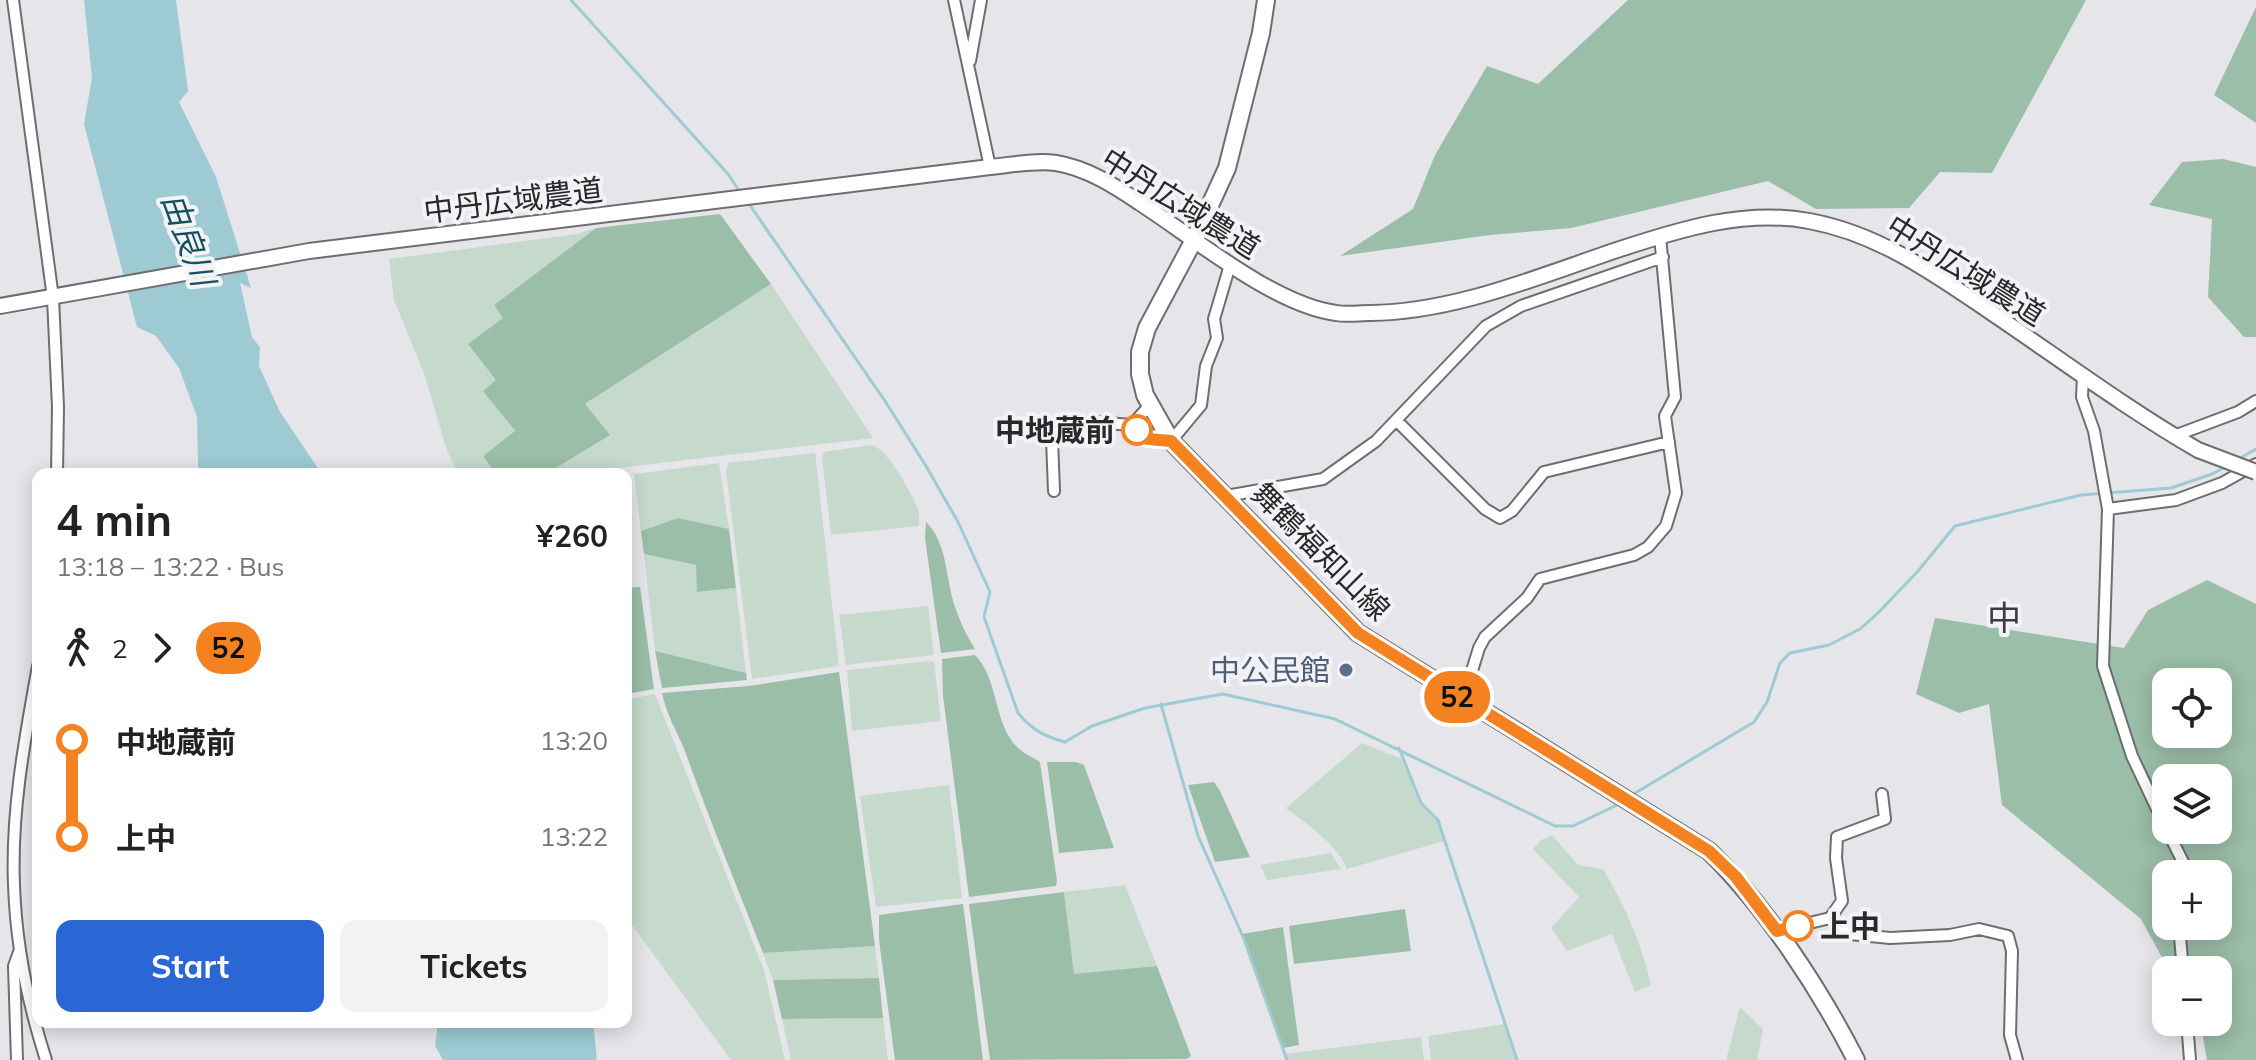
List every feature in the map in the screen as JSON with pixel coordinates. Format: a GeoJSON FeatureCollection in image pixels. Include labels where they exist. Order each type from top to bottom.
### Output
{"type":"FeatureCollection","features":[{"type":"Feature","properties":{"kind":"main road","name":"舞鶴福知山線"},"geometry":{"type":"LineString","coordinates":[[1266,0],[1261,33],[1227,168],[1195,238],[1147,328],[1140,352],[1140,374],[1149,406],[1171,441],[1358,633],[1709,851],[1736,877],[1777,931],[1856,1060]]}},
{"type":"Feature","properties":{"kind":"street"},"geometry":{"type":"LineString","coordinates":[[13,0],[53,298],[57,468]]}},
{"type":"Feature","properties":{"kind":"street"},"geometry":{"type":"LineString","coordinates":[[954,0],[985,168]]}},
{"type":"Feature","properties":{"kind":"street"},"geometry":{"type":"LineString","coordinates":[[969,70],[981,0]]}},
{"type":"Feature","properties":{"kind":"street","name":"中丹広域農道"},"geometry":{"type":"LineString","coordinates":[[0,306],[309,251],[985,168],[1056,163],[1083,171],[1116,187],[1195,238],[1230,265],[1298,301],[1336,313],[1393,313],[1460,301],[1660,236],[1720,221],[1778,218],[1838,228],[1868,238],[1902,255],[2174,436],[2198,450],[2256,472]]}},
{"type":"Feature","properties":{"kind":"street"},"geometry":{"type":"LineString","coordinates":[[1454,695],[1471,674],[1485,637],[1527,598],[1540,579],[1634,555],[1648,547],[1666,526],[1676,493],[1665,416],[1675,397],[1660,236]]}},
{"type":"Feature","properties":{"kind":"street"},"geometry":{"type":"LineString","coordinates":[[1226,496],[1323,479],[1352,460],[1397,421],[1486,326],[1521,306],[1663,257]]}},
{"type":"Feature","properties":{"kind":"street"},"geometry":{"type":"LineString","coordinates":[[1054,491],[1052,439],[1060,427],[1081,421],[1132,425],[1148,439],[1171,441],[1201,405],[1206,366],[1217,338],[1214,319],[1230,265]]}},
{"type":"Feature","properties":{"kind":"street"},"geometry":{"type":"LineString","coordinates":[[2083,376],[2082,397],[2094,431],[2108,509],[2103,666],[2132,756],[2152,799]]}},
{"type":"Feature","properties":{"kind":"street"},"geometry":{"type":"LineString","coordinates":[[2174,436],[2238,412],[2256,401]]}},
{"type":"Feature","properties":{"kind":"street"},"geometry":{"type":"LineString","coordinates":[[1132,425],[1149,406]]}},
{"type":"Feature","properties":{"kind":"street"},"geometry":{"type":"LineString","coordinates":[[1397,421],[1485,509],[1500,518],[1512,511],[1544,472],[1669,442]]}},
{"type":"Feature","properties":{"kind":"street"},"geometry":{"type":"LineString","coordinates":[[2108,509],[2176,500],[2222,483],[2256,464]]}},
{"type":"Feature","properties":{"kind":"street"},"geometry":{"type":"LineString","coordinates":[[32,704],[16,807],[14,884],[19,950],[32,1003]]}},
{"type":"Feature","properties":{"kind":"street"},"geometry":{"type":"LineString","coordinates":[[1777,931],[1830,918],[1842,901],[1836,858],[1837,837],[1885,819],[1882,794]]}},
{"type":"Feature","properties":{"kind":"street"},"geometry":{"type":"LineString","coordinates":[[1830,918],[1850,934],[1950,935],[1979,929],[2008,936],[2012,951],[2010,1035],[2017,1060]]}},
{"type":"Feature","properties":{"kind":"street"},"geometry":{"type":"LineString","coordinates":[[17,1060],[14,966],[19,950]]}},
{"type":"Feature","properties":{"kind":"street"},"geometry":{"type":"LineString","coordinates":[[38,1028],[46,1060]]}},
{"type":"Feature","properties":{"kind":"street"},"geometry":{"type":"LineString","coordinates":[[2188,1036],[2190,1060]]}},
{"type":"Feature","properties":{"kind":"green space"},"geometry":{"type":"Polygon","coordinates":[[[1628,0],[2086,0],[1992,173],[1940,172],[1909,208],[1816,209],[1768,181],[1571,228],[1490,235],[1340,256],[1413,209],[1435,155],[1487,66],[1538,84],[1628,0]]]}},
{"type":"Feature","properties":{"kind":"green space"},"geometry":{"type":"Polygon","coordinates":[[[2256,7],[2256,123],[2214,95],[2256,7]]]}},
{"type":"Feature","properties":{"kind":"green space"},"geometry":{"type":"Polygon","coordinates":[[[2223,159],[2256,167],[2256,337],[2244,337],[2208,297],[2212,219],[2149,205],[2182,162],[2223,159]]]}},
{"type":"Feature","properties":{"kind":"green space"},"geometry":{"type":"Polygon","coordinates":[[[720,214],[771,284],[585,404],[610,435],[556,468],[492,468],[483,456],[515,431],[483,391],[496,380],[468,344],[503,318],[494,305],[596,228],[720,214]]]}},
{"type":"Feature","properties":{"kind":"green space"},"geometry":{"type":"Polygon","coordinates":[[[596,228],[494,305],[503,317],[496,381],[484,391],[515,432],[483,456],[492,468],[455,468],[445,445],[425,376],[394,300],[389,259],[577,234],[596,228]]]}},
{"type":"Feature","properties":{"kind":"green space"},"geometry":{"type":"Polygon","coordinates":[[[771,284],[873,438],[619,468],[556,468],[609,435],[584,405],[771,284]]]}},
{"type":"Feature","properties":{"kind":"green space"},"geometry":{"type":"Polygon","coordinates":[[[872,445],[885,454],[904,481],[918,509],[919,526],[831,535],[822,457],[824,452],[872,445]]]}},
{"type":"Feature","properties":{"kind":"green space"},"geometry":{"type":"Polygon","coordinates":[[[815,453],[839,666],[752,679],[726,471],[728,463],[815,453]]]}},
{"type":"Feature","properties":{"kind":"green space"},"geometry":{"type":"Polygon","coordinates":[[[719,463],[729,529],[678,518],[641,531],[634,474],[719,463]]]}},
{"type":"Feature","properties":{"kind":"green space"},"geometry":{"type":"Polygon","coordinates":[[[678,518],[729,529],[736,588],[697,592],[696,565],[644,554],[641,531],[678,518]]]}},
{"type":"Feature","properties":{"kind":"green space"},"geometry":{"type":"Polygon","coordinates":[[[926,522],[938,540],[956,610],[975,649],[941,653],[925,538],[926,522]]]}},
{"type":"Feature","properties":{"kind":"green space"},"geometry":{"type":"Polygon","coordinates":[[[644,554],[696,565],[698,592],[736,588],[746,673],[655,651],[644,554]]]}},
{"type":"Feature","properties":{"kind":"green space"},"geometry":{"type":"Polygon","coordinates":[[[2207,580],[2256,604],[2256,1060],[2207,1060],[2203,1036],[2232,1036],[2232,956],[2161,956],[2153,940],[2232,940],[2232,860],[2152,860],[2152,939],[2141,919],[2002,805],[1989,704],[1959,713],[1916,694],[1935,618],[2124,648],[2148,610],[2207,580]]]}},
{"type":"Feature","properties":{"kind":"green space"},"geometry":{"type":"Polygon","coordinates":[[[640,587],[654,689],[632,693],[632,588],[640,587]]]}},
{"type":"Feature","properties":{"kind":"green space"},"geometry":{"type":"Polygon","coordinates":[[[928,606],[934,655],[846,665],[839,615],[928,606]]]}},
{"type":"Feature","properties":{"kind":"green space"},"geometry":{"type":"Polygon","coordinates":[[[655,651],[746,673],[747,680],[662,688],[655,651]]]}},
{"type":"Feature","properties":{"kind":"green space"},"geometry":{"type":"Polygon","coordinates":[[[975,655],[988,676],[1010,738],[1020,750],[1040,762],[1056,886],[969,897],[943,696],[942,659],[975,655]]]}},
{"type":"Feature","properties":{"kind":"green space"},"geometry":{"type":"Polygon","coordinates":[[[934,662],[941,721],[852,731],[847,670],[934,662]]]}},
{"type":"Feature","properties":{"kind":"green space"},"geometry":{"type":"Polygon","coordinates":[[[839,672],[875,946],[763,953],[662,693],[749,686],[839,672]]]}},
{"type":"Feature","properties":{"kind":"green space"},"geometry":{"type":"Polygon","coordinates":[[[655,694],[764,970],[785,1060],[731,1060],[632,925],[632,699],[655,694]]]}},
{"type":"Feature","properties":{"kind":"green space"},"geometry":{"type":"Polygon","coordinates":[[[1362,743],[1401,759],[1421,803],[1437,820],[1444,841],[1347,869],[1329,843],[1286,808],[1362,743]]]}},
{"type":"Feature","properties":{"kind":"green space"},"geometry":{"type":"Polygon","coordinates":[[[1047,762],[1084,765],[1114,848],[1059,853],[1047,762]]]}},
{"type":"Feature","properties":{"kind":"green space"},"geometry":{"type":"Polygon","coordinates":[[[1214,782],[1250,857],[1215,862],[1188,785],[1214,782]]]}},
{"type":"Feature","properties":{"kind":"green space"},"geometry":{"type":"Polygon","coordinates":[[[949,785],[962,898],[876,907],[860,796],[949,785]]]}},
{"type":"Feature","properties":{"kind":"green space"},"geometry":{"type":"Polygon","coordinates":[[[1552,835],[1578,865],[1603,869],[1632,925],[1651,985],[1635,992],[1612,934],[1567,951],[1551,928],[1579,897],[1533,849],[1541,840],[1552,835]]]}},
{"type":"Feature","properties":{"kind":"green space"},"geometry":{"type":"Polygon","coordinates":[[[1331,853],[1341,869],[1267,880],[1260,865],[1331,853]]]}},
{"type":"Feature","properties":{"kind":"green space"},"geometry":{"type":"Polygon","coordinates":[[[1125,885],[1157,966],[1074,975],[1064,892],[1125,885]]]}},
{"type":"Feature","properties":{"kind":"green space"},"geometry":{"type":"Polygon","coordinates":[[[1064,892],[1074,974],[1157,966],[1191,1056],[1187,1059],[990,1060],[969,904],[1064,892]]]}},
{"type":"Feature","properties":{"kind":"green space"},"geometry":{"type":"Polygon","coordinates":[[[963,904],[983,1060],[895,1060],[879,940],[879,915],[963,904]]]}},
{"type":"Feature","properties":{"kind":"green space"},"geometry":{"type":"Polygon","coordinates":[[[1405,909],[1411,951],[1294,964],[1289,926],[1405,909]]]}},
{"type":"Feature","properties":{"kind":"green space"},"geometry":{"type":"Polygon","coordinates":[[[1283,927],[1299,1045],[1283,1048],[1242,934],[1283,927]]]}},
{"type":"Feature","properties":{"kind":"green space"},"geometry":{"type":"Polygon","coordinates":[[[875,946],[879,978],[773,980],[763,953],[875,946]]]}},
{"type":"Feature","properties":{"kind":"green space"},"geometry":{"type":"Polygon","coordinates":[[[879,978],[883,1018],[782,1019],[773,980],[879,978]]]}},
{"type":"Feature","properties":{"kind":"green space"},"geometry":{"type":"Polygon","coordinates":[[[1740,1007],[1763,1029],[1757,1060],[1726,1060],[1740,1007]]]}},
{"type":"Feature","properties":{"kind":"green space"},"geometry":{"type":"Polygon","coordinates":[[[883,1018],[888,1060],[791,1060],[782,1019],[883,1018]]]}},
{"type":"Feature","properties":{"kind":"green space"},"geometry":{"type":"Polygon","coordinates":[[[1505,1024],[1516,1060],[1431,1060],[1428,1036],[1505,1024]]]}},
{"type":"Feature","properties":{"kind":"green space"},"geometry":{"type":"Polygon","coordinates":[[[1421,1037],[1424,1060],[1286,1060],[1285,1054],[1421,1037]]]}},
{"type":"Feature","properties":{"kind":"water","name":"由良川"},"geometry":{"type":"Polygon","coordinates":[[[84,0],[176,0],[188,91],[179,102],[216,177],[251,288],[240,283],[252,337],[260,347],[259,366],[280,412],[318,468],[199,468],[197,417],[179,368],[156,336],[137,327],[84,124],[92,78],[84,0]]]}},
{"type":"Feature","properties":{"kind":"water"},"geometry":{"type":"Polygon","coordinates":[[[437,1028],[594,1028],[597,1060],[443,1060],[435,1046],[437,1028]]]}},
{"type":"Feature","properties":{"kind":"waterway"},"geometry":{"type":"LineString","coordinates":[[571,0],[728,174],[740,192]]}},
{"type":"Feature","properties":{"kind":"waterway"},"geometry":{"type":"LineString","coordinates":[[747,201],[885,401],[958,522],[990,592],[984,617],[1018,713],[1033,728],[1065,742],[1092,726],[1145,708],[1223,694],[1335,719],[1555,826],[1573,826],[1619,804]]}},
{"type":"Feature","properties":{"kind":"waterway"},"geometry":{"type":"LineString","coordinates":[[2237,460],[2256,449]]}},
{"type":"Feature","properties":{"kind":"waterway"},"geometry":{"type":"LineString","coordinates":[[1632,795],[1754,722],[1767,702],[1780,663],[1790,653],[1829,645],[1860,629],[1918,571],[1955,526],[2081,495],[2171,488],[2227,466]]}},
{"type":"Feature","properties":{"kind":"waterway"},"geometry":{"type":"LineString","coordinates":[[1161,704],[1198,836],[1244,939],[1287,1060]]}},
{"type":"Feature","properties":{"kind":"waterway"},"geometry":{"type":"LineString","coordinates":[[1399,748],[1421,803],[1438,820],[1517,1060]]}},
{"type":"Feature","properties":{"kind":"bus line","name":"52"},"geometry":{"type":"LineString","coordinates":[[1137,430],[1148,439],[1171,441],[1358,633],[1709,851],[1736,877],[1777,931],[1798,926]]}},
{"type":"Feature","properties":{"kind":"place","name":"中地蔵前"},"geometry":{"type":"Point","coordinates":[1137,430]}},
{"type":"Feature","properties":{"kind":"place","name":"中公民館"},"geometry":{"type":"Point","coordinates":[1346,670]}},
{"type":"Feature","properties":{"kind":"place","name":"上中"},"geometry":{"type":"Point","coordinates":[1798,926]}},
{"type":"Feature","properties":{"kind":"district","name":"中"},"geometry":{"type":"Point","coordinates":[2004,617]}}]}
